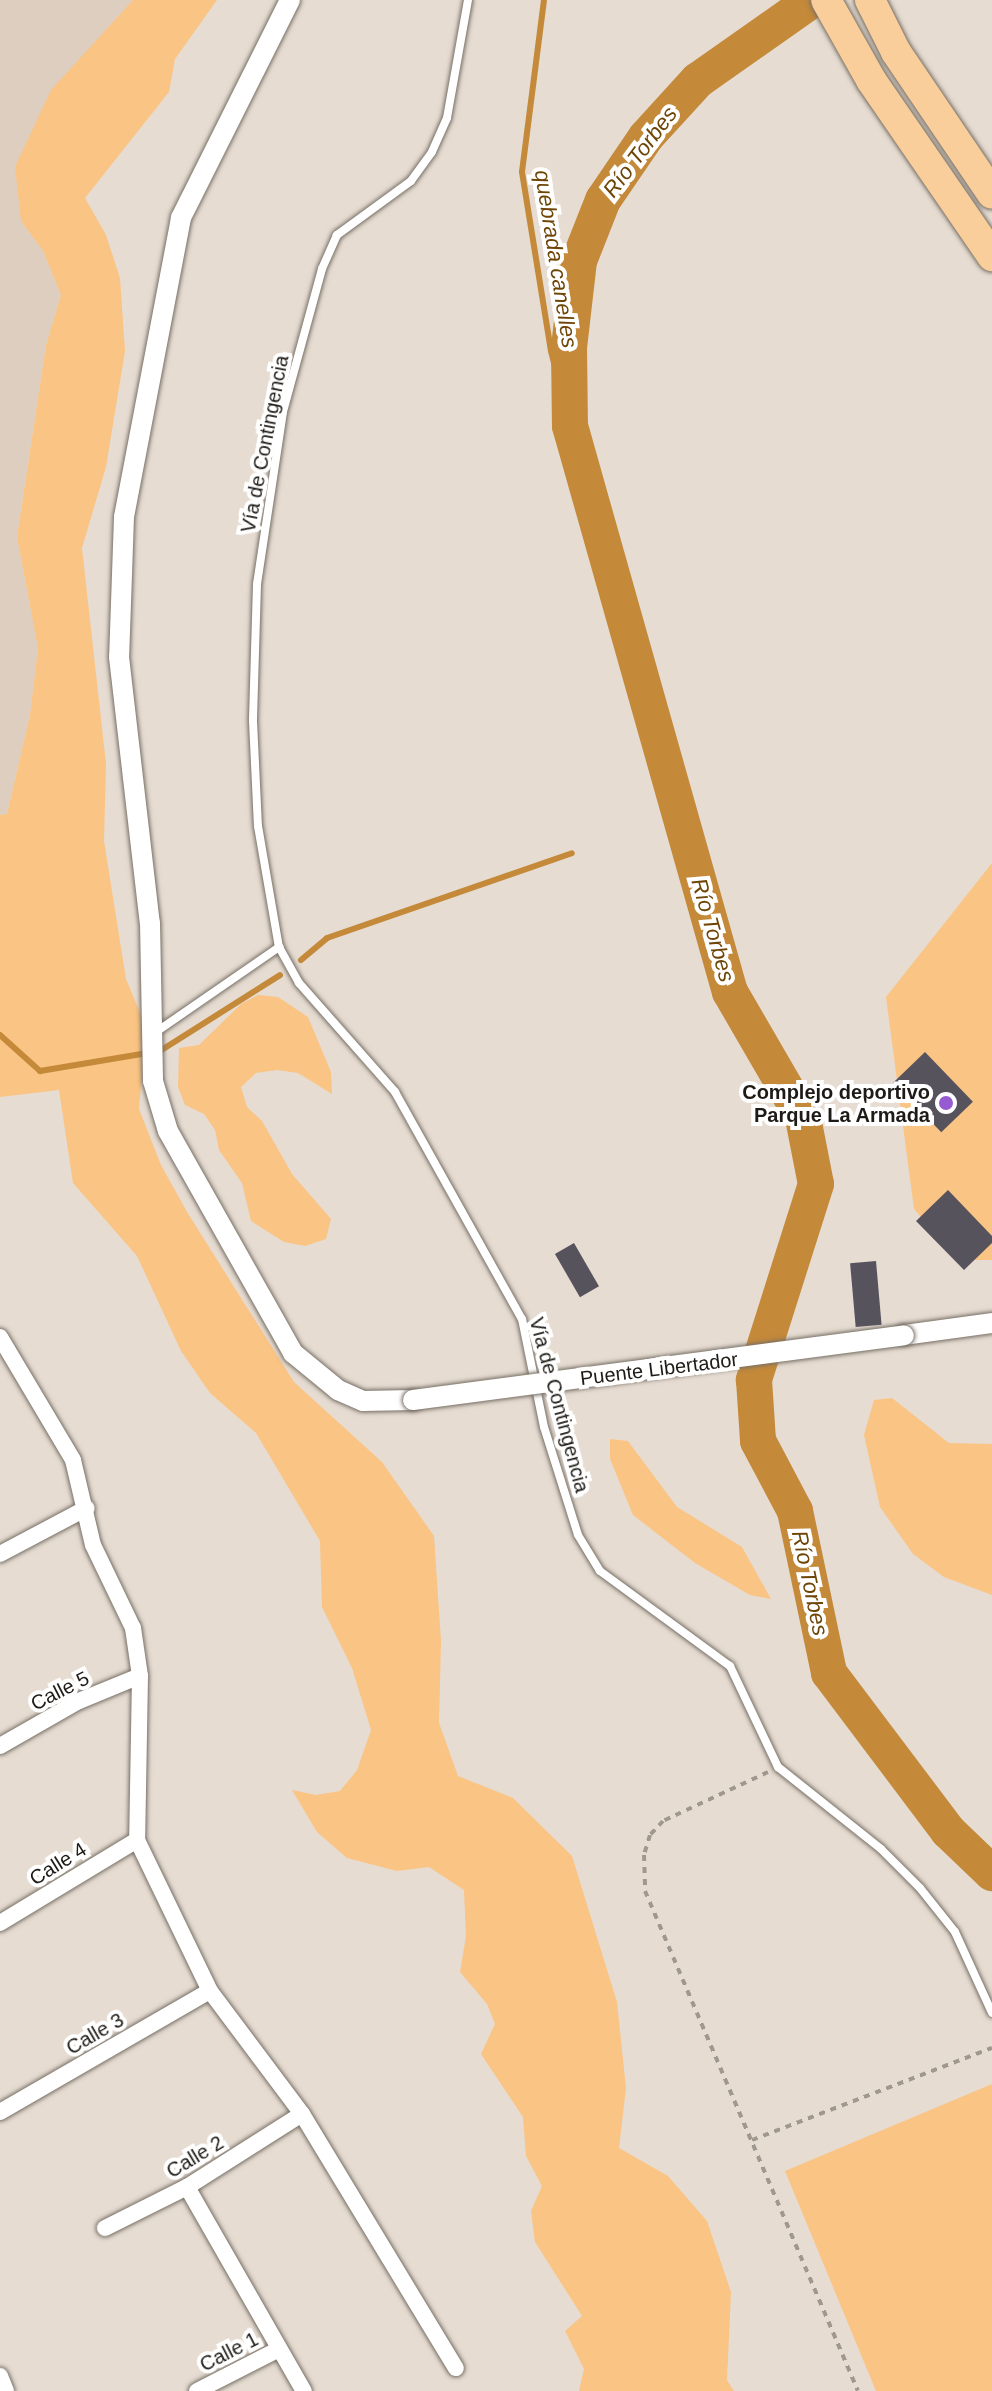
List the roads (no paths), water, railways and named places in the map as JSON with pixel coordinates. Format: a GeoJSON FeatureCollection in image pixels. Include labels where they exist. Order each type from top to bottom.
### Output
{"type":"FeatureCollection","features":[{"type":"Feature","properties":{"kind":"highway"},"geometry":{"type":"LineString","coordinates":[[826,0],[871,80],[992,256]]}},
{"type":"Feature","properties":{"kind":"highway"},"geometry":{"type":"LineString","coordinates":[[870,0],[896,52],[992,194]]}},
{"type":"Feature","properties":{"kind":"street","name":"Puente Libertador"},"geometry":{"type":"LineString","coordinates":[[290,0],[181,218],[124,517],[119,657],[150,923],[156,1032],[153,1081],[168,1131],[293,1353],[338,1390],[363,1401],[413,1400],[992,1323]]}},
{"type":"Feature","properties":{"kind":"street"},"geometry":{"type":"LineString","coordinates":[[0,1337],[73,1460],[87,1508],[93,1545],[133,1628],[140,1676],[137,1840],[210,1991],[302,2114],[456,2368]]}},
{"type":"Feature","properties":{"kind":"street"},"geometry":{"type":"LineString","coordinates":[[0,1554],[87,1508]]}},
{"type":"Feature","properties":{"kind":"street","name":"Calle 5"},"geometry":{"type":"LineString","coordinates":[[0,1746],[79,1701],[140,1676]]}},
{"type":"Feature","properties":{"kind":"street","name":"Calle 4"},"geometry":{"type":"LineString","coordinates":[[0,1923],[137,1840]]}},
{"type":"Feature","properties":{"kind":"street","name":"Calle 3"},"geometry":{"type":"LineString","coordinates":[[0,2112],[210,1991]]}},
{"type":"Feature","properties":{"kind":"street","name":"Calle 2"},"geometry":{"type":"LineString","coordinates":[[105,2228],[187,2187],[302,2114]]}},
{"type":"Feature","properties":{"kind":"street"},"geometry":{"type":"LineString","coordinates":[[187,2187],[304,2391]]}},
{"type":"Feature","properties":{"kind":"street","name":"Calle 1"},"geometry":{"type":"LineString","coordinates":[[197,2391],[279,2349]]}},
{"type":"Feature","properties":{"kind":"street"},"geometry":{"type":"LineString","coordinates":[[0,2376],[6,2391]]}},
{"type":"Feature","properties":{"kind":"lane","name":"Vía de Contingencia"},"geometry":{"type":"LineString","coordinates":[[468,0],[447,118],[432,152],[411,181],[337,235],[322,269],[283,412],[257,584],[253,721],[258,826],[279,947],[299,983],[395,1092],[522,1319],[544,1427],[578,1535],[600,1571],[632,1599],[730,1666],[778,1767],[881,1849],[920,1888],[955,1932],[992,2013]]}},
{"type":"Feature","properties":{"kind":"lane"},"geometry":{"type":"LineString","coordinates":[[156,1032],[279,947]]}},
{"type":"Feature","properties":{"kind":"waterway","name":"quebrada canelles"},"geometry":{"type":"LineString","coordinates":[[544,0],[522,172],[551,351],[570,426]]}},
{"type":"Feature","properties":{"kind":"waterway","name":"Río Torbes"},"geometry":{"type":"LineString","coordinates":[[812,0],[698,80],[646,137],[603,200],[579,261],[569,347],[570,426],[730,992],[803,1118],[816,1184],[754,1380],[758,1441],[795,1511],[829,1673],[948,1831],[992,1873]]}},
{"type":"Feature","properties":{"kind":"waterway"},"geometry":{"type":"LineString","coordinates":[[301,960],[327,938],[572,853]]}},
{"type":"Feature","properties":{"kind":"waterway"},"geometry":{"type":"LineString","coordinates":[[160,1051],[280,975]]}},
{"type":"Feature","properties":{"kind":"waterway"},"geometry":{"type":"LineString","coordinates":[[0,1035],[40,1071],[147,1053]]}},
{"type":"Feature","properties":{"kind":"place","name":"Complejo deportivo Parque La Armada"},"geometry":{"type":"Point","coordinates":[946,1103]}}]}
